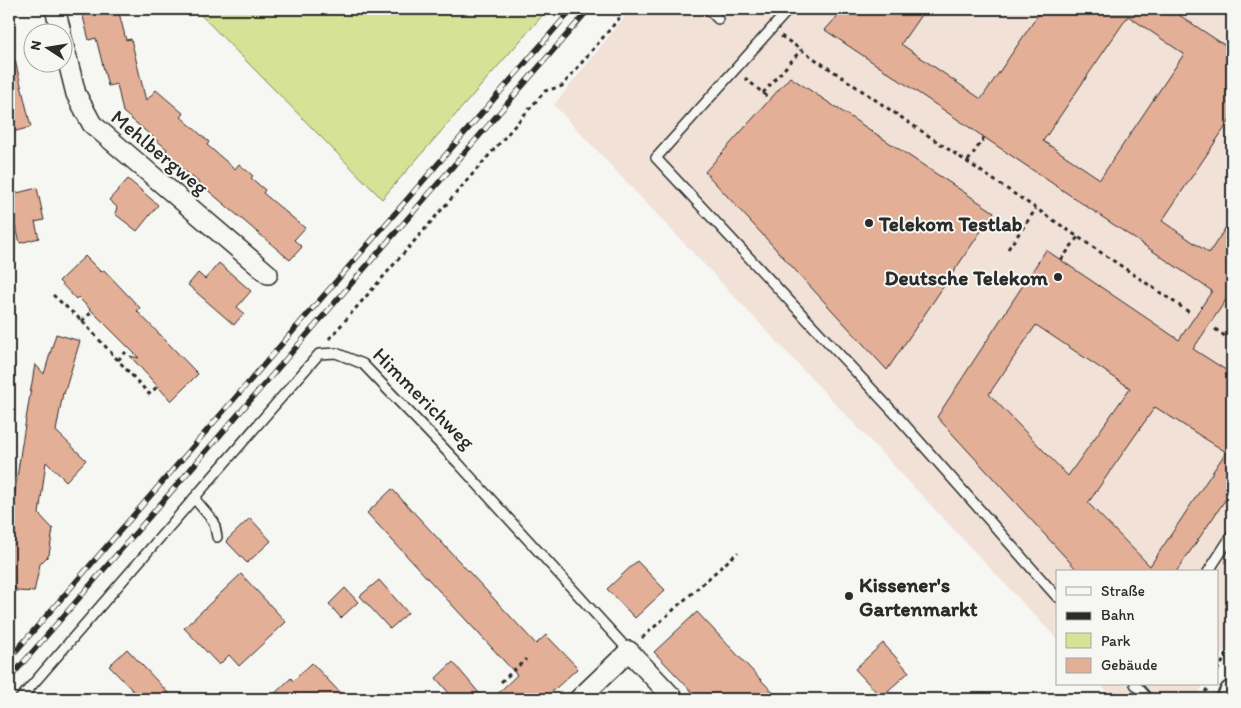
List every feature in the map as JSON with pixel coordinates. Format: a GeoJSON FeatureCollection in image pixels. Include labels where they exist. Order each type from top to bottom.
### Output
{"type":"FeatureCollection","features":[{"type":"Feature","properties":{"kind":"street"},"geometry":{"type":"LineString","coordinates":[[55,9],[58,22]]}},
{"type":"Feature","properties":{"kind":"street","name":"Mehlbergweg"},"geometry":{"type":"LineString","coordinates":[[70,72],[76,94],[92,124],[268,274]]}},
{"type":"Feature","properties":{"kind":"street"},"geometry":{"type":"LineString","coordinates":[[579,699],[629,651]]}},
{"type":"Feature","properties":{"kind":"street","name":"Himmerichweg"},"geometry":{"type":"LineString","coordinates":[[629,651],[674,699]]}},
{"type":"Feature","properties":{"kind":"street"},"geometry":{"type":"LineString","coordinates":[[1229,699],[1232,693]]}},
{"type":"Feature","properties":{"kind":"lane"},"geometry":{"type":"LineString","coordinates":[[708,9],[718,20]]}},
{"type":"Feature","properties":{"kind":"lane"},"geometry":{"type":"LineString","coordinates":[[788,9],[656,158],[896,416],[1056,596]]}},
{"type":"Feature","properties":{"kind":"lane","name":"Himmerichweg"},"geometry":{"type":"LineString","coordinates":[[319,354],[336,353],[364,364],[492,500],[629,651]]}},
{"type":"Feature","properties":{"kind":"lane"},"geometry":{"type":"LineString","coordinates":[[20,699],[319,354]]}},
{"type":"Feature","properties":{"kind":"lane"},"geometry":{"type":"LineString","coordinates":[[194,498],[214,522],[217,537]]}},
{"type":"Feature","properties":{"kind":"lane"},"geometry":{"type":"LineString","coordinates":[[1209,570],[1232,535]]}},
{"type":"Feature","properties":{"kind":"lane"},"geometry":{"type":"LineString","coordinates":[[1137,686],[1148,699]]}},
{"type":"Feature","properties":{"kind":"path"},"geometry":{"type":"LineString","coordinates":[[319,354],[335,330],[545,91],[562,86],[627,9]]}},
{"type":"Feature","properties":{"kind":"path"},"geometry":{"type":"LineString","coordinates":[[1227,9],[1232,12]]}},
{"type":"Feature","properties":{"kind":"path"},"geometry":{"type":"LineString","coordinates":[[771,29],[1188,312]]}},
{"type":"Feature","properties":{"kind":"path"},"geometry":{"type":"LineString","coordinates":[[763,93],[801,50]]}},
{"type":"Feature","properties":{"kind":"path"},"geometry":{"type":"LineString","coordinates":[[735,70],[770,99]]}},
{"type":"Feature","properties":{"kind":"path"},"geometry":{"type":"LineString","coordinates":[[968,161],[984,138]]}},
{"type":"Feature","properties":{"kind":"path"},"geometry":{"type":"LineString","coordinates":[[1008,249],[1036,209]]}},
{"type":"Feature","properties":{"kind":"path"},"geometry":{"type":"LineString","coordinates":[[1061,260],[1078,237]]}},
{"type":"Feature","properties":{"kind":"path"},"geometry":{"type":"LineString","coordinates":[[53,295],[82,321],[149,394],[157,387]]}},
{"type":"Feature","properties":{"kind":"path"},"geometry":{"type":"LineString","coordinates":[[82,321],[92,311]]}},
{"type":"Feature","properties":{"kind":"path"},"geometry":{"type":"LineString","coordinates":[[1214,329],[1232,340]]}},
{"type":"Feature","properties":{"kind":"path"},"geometry":{"type":"LineString","coordinates":[[118,360],[126,352]]}},
{"type":"Feature","properties":{"kind":"path"},"geometry":{"type":"LineString","coordinates":[[1226,500],[1232,504]]}},
{"type":"Feature","properties":{"kind":"path"},"geometry":{"type":"LineString","coordinates":[[629,651],[738,552]]}},
{"type":"Feature","properties":{"kind":"path"},"geometry":{"type":"LineString","coordinates":[[1218,669],[1232,646]]}},
{"type":"Feature","properties":{"kind":"path"},"geometry":{"type":"LineString","coordinates":[[501,682],[526,659]]}},
{"type":"Feature","properties":{"kind":"path"},"geometry":{"type":"LineString","coordinates":[[1202,699],[1209,686]]}},
{"type":"Feature","properties":{"kind":"shaded area"},"geometry":{"type":"Polygon","coordinates":[[[631,9],[1232,9],[1232,638],[1218,661],[1218,570],[1056,570],[1056,638],[554,105],[631,9]]]}},
{"type":"Feature","properties":{"kind":"shaded area"},"geometry":{"type":"Polygon","coordinates":[[[1102,686],[1203,686],[1195,699],[1114,699],[1102,686]]]}},
{"type":"Feature","properties":{"kind":"green space"},"geometry":{"type":"Polygon","coordinates":[[[195,9],[548,9],[382,199],[195,9]]]}},
{"type":"Feature","properties":{"kind":"building"},"geometry":{"type":"Polygon","coordinates":[[[81,9],[118,9],[126,40],[131,39],[146,101],[156,90],[184,114],[181,117],[209,142],[207,145],[235,169],[239,164],[265,190],[263,193],[305,228],[294,240],[302,247],[290,260],[164,153],[167,149],[123,112],[117,84],[108,86],[96,38],[89,40],[81,9]]]}},
{"type":"Feature","properties":{"kind":"building","name":"Deutsche Telekom"},"geometry":{"type":"Polygon","coordinates":[[[844,9],[925,9],[901,44],[981,99],[1042,9],[1170,9],[1232,50],[1232,117],[1162,221],[1209,253],[1232,218],[1232,304],[1226,300],[1193,349],[1232,374],[1232,490],[1177,570],[1077,570],[937,417],[1046,250],[1179,340],[1212,291],[825,30],[844,9]],[[1128,16],[1043,141],[1100,179],[1184,54],[1128,16]],[[1036,325],[989,394],[1068,476],[1130,388],[1036,325]],[[1155,407],[1088,503],[1150,566],[1226,452],[1155,407]]]}},
{"type":"Feature","properties":{"kind":"building"},"geometry":{"type":"Polygon","coordinates":[[[15,60],[31,127],[9,133],[9,61],[15,60]]]}},
{"type":"Feature","properties":{"kind":"building","name":"Telekom Testlab"},"geometry":{"type":"Polygon","coordinates":[[[790,77],[994,212],[887,370],[705,172],[790,77]]]}},
{"type":"Feature","properties":{"kind":"building"},"geometry":{"type":"Polygon","coordinates":[[[128,179],[158,205],[137,231],[115,214],[117,207],[109,200],[128,179]]]}},
{"type":"Feature","properties":{"kind":"building"},"geometry":{"type":"Polygon","coordinates":[[[37,188],[44,220],[35,222],[39,238],[20,243],[16,227],[9,228],[9,195],[37,188]]]}},
{"type":"Feature","properties":{"kind":"building"},"geometry":{"type":"Polygon","coordinates":[[[85,256],[101,272],[104,270],[140,308],[137,311],[198,374],[171,401],[130,356],[139,358],[78,297],[76,299],[59,281],[85,256]]]}},
{"type":"Feature","properties":{"kind":"building"},"geometry":{"type":"Polygon","coordinates":[[[219,263],[251,291],[237,307],[244,313],[234,325],[188,285],[198,273],[205,279],[219,263]]]}},
{"type":"Feature","properties":{"kind":"building"},"geometry":{"type":"Polygon","coordinates":[[[56,334],[80,341],[63,393],[56,431],[86,460],[66,481],[46,462],[39,514],[53,529],[49,555],[40,564],[34,592],[17,591],[17,589],[9,587],[9,534],[21,450],[35,364],[44,374],[56,334]]]}},
{"type":"Feature","properties":{"kind":"building"},"geometry":{"type":"Polygon","coordinates":[[[392,489],[536,644],[546,635],[578,668],[544,699],[492,699],[517,675],[367,513],[392,489]]]}},
{"type":"Feature","properties":{"kind":"building"},"geometry":{"type":"Polygon","coordinates":[[[250,518],[271,541],[247,563],[226,541],[250,518]]]}},
{"type":"Feature","properties":{"kind":"building"},"geometry":{"type":"Polygon","coordinates":[[[637,561],[665,590],[635,618],[607,589],[637,561]]]}},
{"type":"Feature","properties":{"kind":"building"},"geometry":{"type":"Polygon","coordinates":[[[241,574],[286,622],[239,666],[229,655],[219,665],[184,628],[241,574]]]}},
{"type":"Feature","properties":{"kind":"building"},"geometry":{"type":"Polygon","coordinates":[[[379,580],[408,613],[390,629],[360,596],[379,580]]]}},
{"type":"Feature","properties":{"kind":"building"},"geometry":{"type":"Polygon","coordinates":[[[345,588],[358,602],[341,618],[329,604],[345,588]]]}},
{"type":"Feature","properties":{"kind":"building"},"geometry":{"type":"Polygon","coordinates":[[[697,612],[779,699],[699,699],[654,652],[697,612]]]}},
{"type":"Feature","properties":{"kind":"building"},"geometry":{"type":"Polygon","coordinates":[[[883,643],[909,672],[881,697],[855,669],[883,643]]]}},
{"type":"Feature","properties":{"kind":"building"},"geometry":{"type":"Polygon","coordinates":[[[127,649],[174,699],[141,699],[109,666],[127,649]]]}},
{"type":"Feature","properties":{"kind":"building"},"geometry":{"type":"Polygon","coordinates":[[[453,662],[484,699],[454,699],[436,678],[453,662]]]}},
{"type":"Feature","properties":{"kind":"building"},"geometry":{"type":"Polygon","coordinates":[[[312,663],[346,699],[269,699],[291,678],[293,681],[312,663]]]}},
{"type":"Feature","properties":{"kind":"railway"},"geometry":{"type":"LineString","coordinates":[[9,659],[572,9]]}},
{"type":"Feature","properties":{"kind":"railway"},"geometry":{"type":"LineString","coordinates":[[9,679],[589,9]]}},
{"type":"Feature","properties":{"kind":"place","name":"Telekom Testlab"},"geometry":{"type":"Point","coordinates":[869,223]}},
{"type":"Feature","properties":{"kind":"place","name":"Deutsche Telekom"},"geometry":{"type":"Point","coordinates":[1058,277]}},
{"type":"Feature","properties":{"kind":"place","name":"Kissener's Gartenmarkt"},"geometry":{"type":"Point","coordinates":[849,596]}}]}
